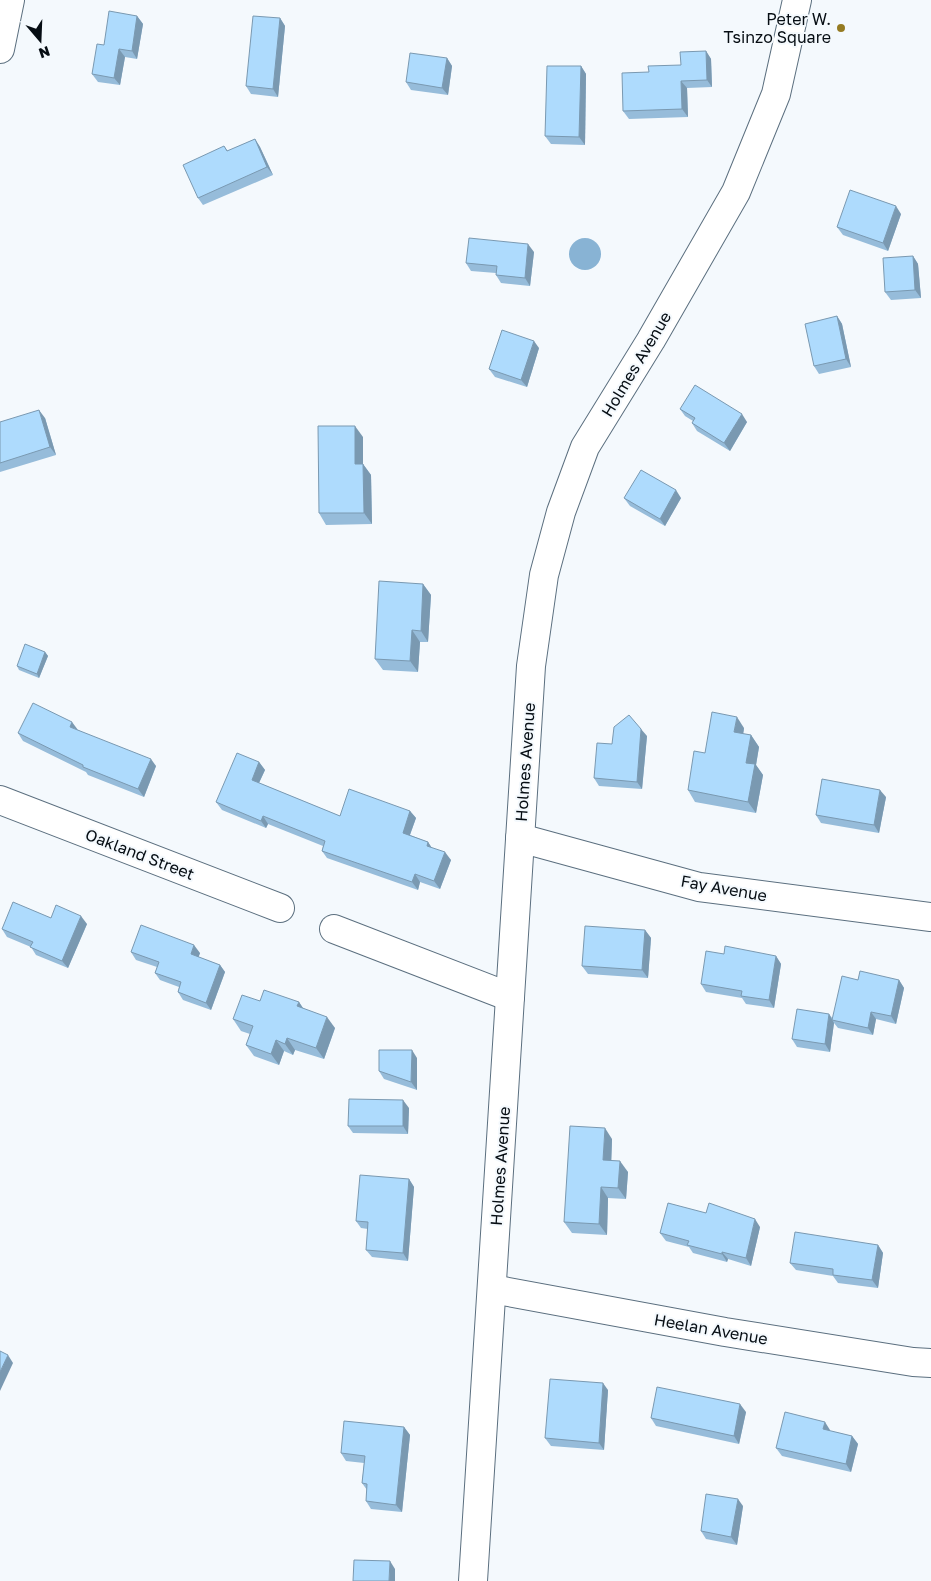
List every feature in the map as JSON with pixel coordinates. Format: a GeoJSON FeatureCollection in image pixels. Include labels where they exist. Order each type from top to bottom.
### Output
{"type":"FeatureCollection","features":[{"type":"Feature","properties":{"kind":"street"},"geometry":{"type":"LineString","coordinates":[[0,49],[10,0]]}},
{"type":"Feature","properties":{"kind":"street","name":"Holmes Avenue"},"geometry":{"type":"LineString","coordinates":[[473,1581],[520,838],[533,657],[544,575],[561,512],[585,447],[651,340],[736,192],[776,94],[797,0]]}},
{"type":"Feature","properties":{"kind":"street","name":"Oakland Street"},"geometry":{"type":"LineString","coordinates":[[0,800],[280,908]]}},
{"type":"Feature","properties":{"kind":"street","name":"Fay Avenue"},"geometry":{"type":"LineString","coordinates":[[520,838],[699,887],[931,917]]}},
{"type":"Feature","properties":{"kind":"street"},"geometry":{"type":"LineString","coordinates":[[334,929],[510,997]]}},
{"type":"Feature","properties":{"kind":"street","name":"Heelan Avenue"},"geometry":{"type":"LineString","coordinates":[[492,1289],[725,1332],[913,1362],[931,1362]]}},
{"type":"Feature","properties":{"kind":"water"},"geometry":{"type":"Polygon","coordinates":[[[585,238],[591,239],[596,243],[600,248],[600,260],[596,265],[591,269],[585,270],[579,269],[574,265],[570,260],[569,254],[570,248],[574,243],[579,239],[585,238]]]}},
{"type":"Feature","properties":{"kind":"building"},"geometry":{"type":"Polygon","coordinates":[[[109,11],[137,16],[132,51],[119,49],[114,78],[92,74],[97,44],[104,45],[109,11]]]}},
{"type":"Feature","properties":{"kind":"building"},"geometry":{"type":"Polygon","coordinates":[[[253,16],[280,18],[273,89],[246,86],[253,16]]]}},
{"type":"Feature","properties":{"kind":"building"},"geometry":{"type":"Polygon","coordinates":[[[706,51],[707,80],[681,81],[682,109],[623,111],[622,73],[649,72],[648,66],[681,65],[680,52],[706,51]]]}},
{"type":"Feature","properties":{"kind":"building"},"geometry":{"type":"Polygon","coordinates":[[[410,53],[447,58],[442,88],[406,82],[410,53]]]}},
{"type":"Feature","properties":{"kind":"building"},"geometry":{"type":"Polygon","coordinates":[[[547,66],[581,66],[579,137],[545,136],[547,66]]]}},
{"type":"Feature","properties":{"kind":"building"},"geometry":{"type":"Polygon","coordinates":[[[255,139],[267,167],[198,198],[183,165],[224,146],[227,151],[255,139]]]}},
{"type":"Feature","properties":{"kind":"building"},"geometry":{"type":"Polygon","coordinates":[[[850,190],[896,206],[883,243],[837,227],[850,190]]]}},
{"type":"Feature","properties":{"kind":"building"},"geometry":{"type":"Polygon","coordinates":[[[469,238],[528,244],[525,278],[496,275],[497,266],[466,263],[469,238]]]}},
{"type":"Feature","properties":{"kind":"building"},"geometry":{"type":"Polygon","coordinates":[[[913,256],[915,290],[885,292],[883,258],[913,256]]]}},
{"type":"Feature","properties":{"kind":"building"},"geometry":{"type":"Polygon","coordinates":[[[837,316],[846,359],[814,366],[805,324],[837,316]]]}},
{"type":"Feature","properties":{"kind":"building"},"geometry":{"type":"Polygon","coordinates":[[[502,330],[534,341],[521,380],[489,369],[502,330]]]}},
{"type":"Feature","properties":{"kind":"building"},"geometry":{"type":"Polygon","coordinates":[[[695,385],[742,414],[724,443],[692,423],[695,418],[680,409],[695,385]]]}},
{"type":"Feature","properties":{"kind":"building"},"geometry":{"type":"Polygon","coordinates":[[[39,410],[50,447],[0,463],[0,422],[39,410]]]}},
{"type":"Feature","properties":{"kind":"building"},"geometry":{"type":"Polygon","coordinates":[[[318,426],[355,426],[355,464],[363,464],[364,513],[319,513],[318,426]]]}},
{"type":"Feature","properties":{"kind":"building"},"geometry":{"type":"Polygon","coordinates":[[[641,470],[676,490],[660,519],[624,498],[641,470]]]}},
{"type":"Feature","properties":{"kind":"building"},"geometry":{"type":"Polygon","coordinates":[[[379,581],[423,584],[421,631],[412,630],[410,661],[375,659],[379,581]]]}},
{"type":"Feature","properties":{"kind":"building"},"geometry":{"type":"Polygon","coordinates":[[[25,644],[45,652],[37,674],[17,666],[25,644]]]}},
{"type":"Feature","properties":{"kind":"building"},"geometry":{"type":"Polygon","coordinates":[[[33,703],[72,722],[70,727],[151,759],[138,789],[83,767],[83,765],[18,733],[33,703]]]}},
{"type":"Feature","properties":{"kind":"building"},"geometry":{"type":"Polygon","coordinates":[[[712,712],[737,717],[734,732],[751,735],[746,763],[755,764],[748,802],[688,790],[694,751],[705,753],[712,712]]]}},
{"type":"Feature","properties":{"kind":"building"},"geometry":{"type":"Polygon","coordinates":[[[629,715],[641,729],[637,782],[594,778],[597,743],[612,744],[614,727],[629,715]]]}},
{"type":"Feature","properties":{"kind":"building"},"geometry":{"type":"Polygon","coordinates":[[[237,753],[259,762],[252,780],[340,816],[349,789],[410,811],[403,833],[428,842],[427,846],[445,852],[434,881],[415,874],[412,882],[322,851],[325,841],[263,816],[261,821],[216,802],[237,753]]]}},
{"type":"Feature","properties":{"kind":"building"},"geometry":{"type":"Polygon","coordinates":[[[822,779],[880,790],[874,825],[816,815],[822,779]]]}},
{"type":"Feature","properties":{"kind":"building"},"geometry":{"type":"Polygon","coordinates":[[[13,902],[51,918],[56,905],[81,916],[62,961],[30,947],[33,942],[2,929],[13,902]]]}},
{"type":"Feature","properties":{"kind":"building"},"geometry":{"type":"Polygon","coordinates":[[[141,925],[194,945],[191,954],[220,965],[206,1003],[178,992],[181,982],[155,973],[159,962],[131,952],[141,925]]]}},
{"type":"Feature","properties":{"kind":"building"},"geometry":{"type":"Polygon","coordinates":[[[585,926],[645,930],[642,970],[582,966],[585,926]]]}},
{"type":"Feature","properties":{"kind":"building"},"geometry":{"type":"Polygon","coordinates":[[[725,946],[776,956],[769,1000],[741,996],[742,991],[701,984],[706,951],[724,954],[725,946]]]}},
{"type":"Feature","properties":{"kind":"building"},"geometry":{"type":"Polygon","coordinates":[[[860,971],[899,980],[891,1016],[871,1012],[868,1028],[832,1020],[842,976],[858,980],[860,971]]]}},
{"type":"Feature","properties":{"kind":"building"},"geometry":{"type":"Polygon","coordinates":[[[264,990],[299,1002],[297,1006],[327,1017],[316,1048],[287,1038],[285,1044],[276,1040],[271,1054],[246,1045],[253,1026],[233,1019],[242,995],[260,1001],[264,990]]]}},
{"type":"Feature","properties":{"kind":"building"},"geometry":{"type":"Polygon","coordinates":[[[797,1009],[829,1014],[825,1044],[792,1039],[797,1009]]]}},
{"type":"Feature","properties":{"kind":"building"},"geometry":{"type":"Polygon","coordinates":[[[379,1050],[412,1050],[411,1082],[379,1071],[379,1050]]]}},
{"type":"Feature","properties":{"kind":"building"},"geometry":{"type":"Polygon","coordinates":[[[349,1099],[403,1100],[403,1126],[348,1126],[349,1099]]]}},
{"type":"Feature","properties":{"kind":"building"},"geometry":{"type":"Polygon","coordinates":[[[570,1126],[605,1128],[603,1160],[620,1161],[618,1188],[601,1187],[599,1224],[564,1222],[570,1126]]]}},
{"type":"Feature","properties":{"kind":"building"},"geometry":{"type":"Polygon","coordinates":[[[360,1175],[409,1179],[403,1253],[366,1250],[368,1222],[356,1221],[360,1175]]]}},
{"type":"Feature","properties":{"kind":"building"},"geometry":{"type":"Polygon","coordinates":[[[668,1203],[706,1213],[709,1203],[755,1219],[746,1258],[687,1245],[689,1241],[660,1233],[668,1203]]]}},
{"type":"Feature","properties":{"kind":"building"},"geometry":{"type":"Polygon","coordinates":[[[795,1232],[878,1245],[872,1280],[833,1275],[833,1269],[790,1263],[795,1232]]]}},
{"type":"Feature","properties":{"kind":"building"},"geometry":{"type":"Polygon","coordinates":[[[0,1351],[8,1355],[0,1372],[0,1351]]]}},
{"type":"Feature","properties":{"kind":"building"},"geometry":{"type":"Polygon","coordinates":[[[550,1379],[603,1383],[599,1443],[545,1438],[550,1379]]]}},
{"type":"Feature","properties":{"kind":"building"},"geometry":{"type":"Polygon","coordinates":[[[657,1387],[740,1404],[734,1436],[651,1418],[657,1387]]]}},
{"type":"Feature","properties":{"kind":"building"},"geometry":{"type":"Polygon","coordinates":[[[785,1412],[825,1422],[823,1429],[852,1436],[846,1464],[776,1448],[785,1412]]]}},
{"type":"Feature","properties":{"kind":"building"},"geometry":{"type":"Polygon","coordinates":[[[344,1421],[404,1427],[396,1505],[366,1501],[367,1484],[362,1483],[365,1456],[341,1453],[344,1421]]]}},
{"type":"Feature","properties":{"kind":"building"},"geometry":{"type":"Polygon","coordinates":[[[706,1494],[738,1499],[731,1537],[701,1531],[706,1494]]]}},
{"type":"Feature","properties":{"kind":"building"},"geometry":{"type":"Polygon","coordinates":[[[354,1560],[390,1561],[389,1581],[353,1581],[354,1560]]]}},
{"type":"Feature","properties":{"kind":"place","name":"Peter W. Tsinzo Square"},"geometry":{"type":"Point","coordinates":[841,28]}}]}
